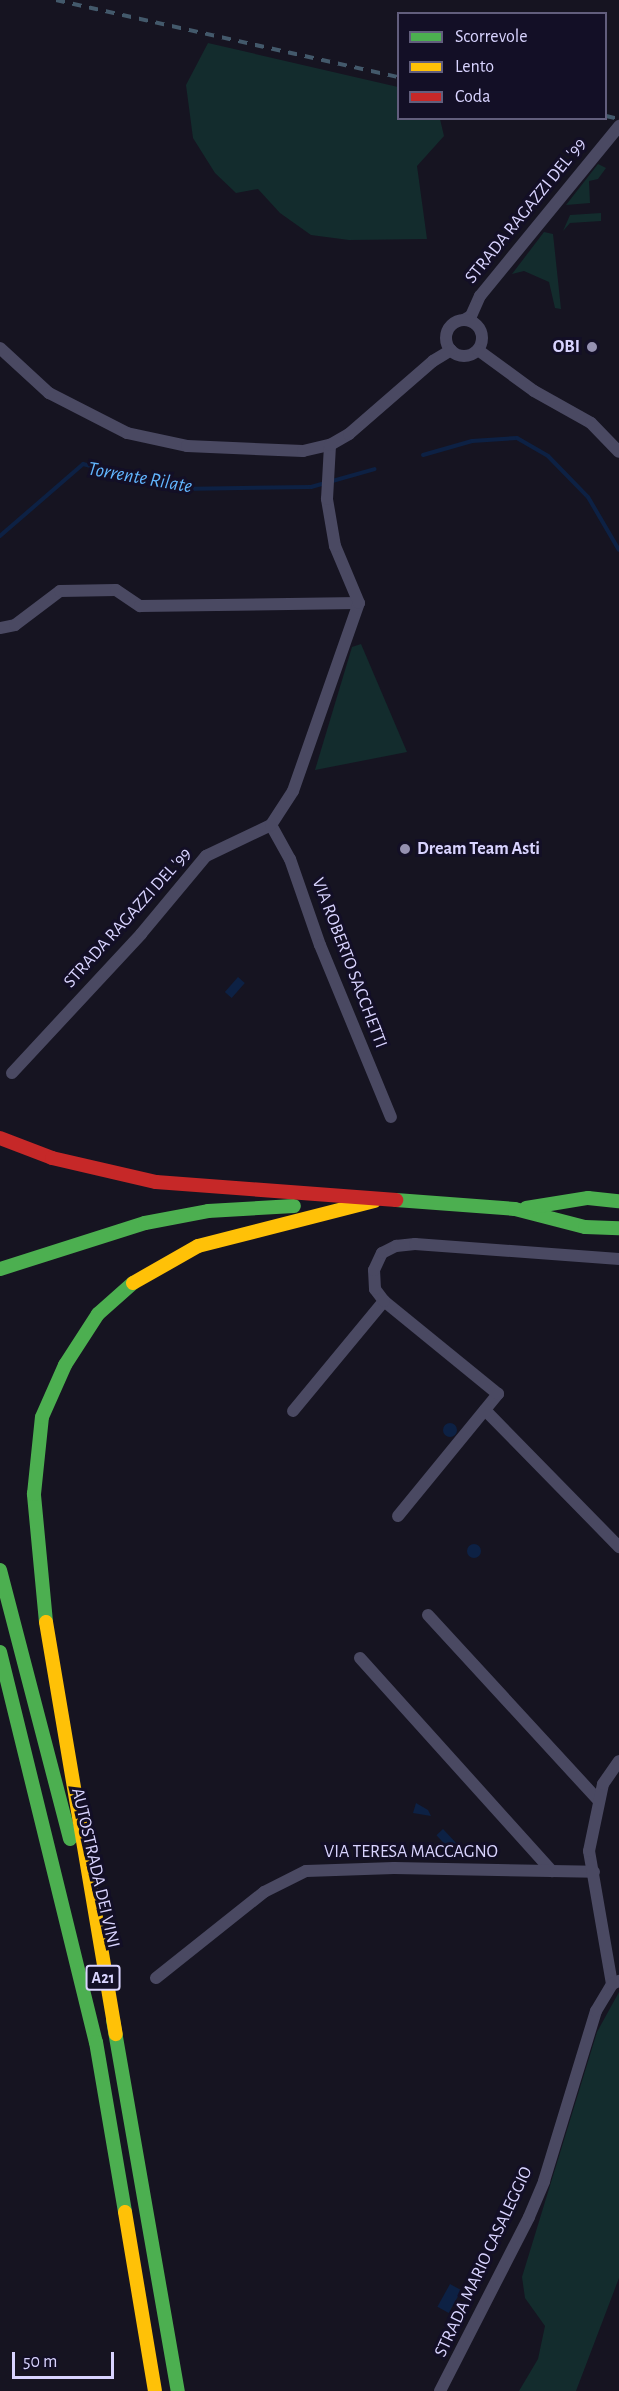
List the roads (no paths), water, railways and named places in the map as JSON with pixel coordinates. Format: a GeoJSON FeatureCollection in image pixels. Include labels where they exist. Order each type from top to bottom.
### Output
{"type":"FeatureCollection","features":[{"type":"Feature","properties":{"kind":"highway"},"geometry":{"type":"LineString","coordinates":[[0,1138],[52,1158],[132,1178],[374,1201],[515,1209],[619,1199]]}},
{"type":"Feature","properties":{"kind":"highway"},"geometry":{"type":"LineString","coordinates":[[0,1269],[119,1230],[208,1211],[374,1201]]}},
{"type":"Feature","properties":{"kind":"highway"},"geometry":{"type":"LineString","coordinates":[[116,2034],[40,1586],[34,1494],[42,1417],[65,1365],[98,1314],[125,1288],[165,1262],[198,1246],[374,1201]]}},
{"type":"Feature","properties":{"kind":"highway"},"geometry":{"type":"LineString","coordinates":[[515,1209],[585,1227],[619,1228]]}},
{"type":"Feature","properties":{"kind":"highway","name":"AUTOSTRADA DEI VINI"},"geometry":{"type":"LineString","coordinates":[[0,1570],[47,1744],[116,2034],[178,2391]]}},
{"type":"Feature","properties":{"kind":"highway","name":"A21"},"geometry":{"type":"LineString","coordinates":[[0,1652],[96,2042],[155,2391]]}},
{"type":"Feature","properties":{"kind":"street","name":"STRADA RAGAZZI DEL '99"},"geometry":{"type":"LineString","coordinates":[[464,320],[471,316],[480,296],[619,126]]}},
{"type":"Feature","properties":{"kind":"street"},"geometry":{"type":"LineString","coordinates":[[464,320],[475,324],[482,333],[478,350],[468,356],[451,350],[446,340],[449,328],[464,320]]}},
{"type":"Feature","properties":{"kind":"street"},"geometry":{"type":"LineString","coordinates":[[0,348],[49,393],[127,433],[187,446],[303,451],[330,445],[349,434],[433,361],[451,350]]}},
{"type":"Feature","properties":{"kind":"street"},"geometry":{"type":"LineString","coordinates":[[478,350],[534,391],[591,423],[619,452]]}},
{"type":"Feature","properties":{"kind":"street"},"geometry":{"type":"LineString","coordinates":[[271,825],[292,791],[359,603],[335,546],[327,499],[330,445]]}},
{"type":"Feature","properties":{"kind":"street"},"geometry":{"type":"LineString","coordinates":[[0,628],[15,626],[60,591],[116,590],[140,606],[359,603]]}},
{"type":"Feature","properties":{"kind":"street","name":"STRADA RAGAZZI DEL '99"},"geometry":{"type":"LineString","coordinates":[[12,1073],[141,934],[206,856],[271,825]]}},
{"type":"Feature","properties":{"kind":"street","name":"VIA ROBERTO SACCHETTI"},"geometry":{"type":"LineString","coordinates":[[271,825],[290,860],[320,945],[391,1117]]}},
{"type":"Feature","properties":{"kind":"street"},"geometry":{"type":"LineString","coordinates":[[398,1516],[498,1394],[384,1301],[375,1289],[374,1270],[382,1253],[396,1246],[475,1247],[619,1259]]}},
{"type":"Feature","properties":{"kind":"street"},"geometry":{"type":"LineString","coordinates":[[293,1411],[384,1301]]}},
{"type":"Feature","properties":{"kind":"street"},"geometry":{"type":"LineString","coordinates":[[485,1410],[619,1547]]}},
{"type":"Feature","properties":{"kind":"street"},"geometry":{"type":"LineString","coordinates":[[428,1615],[597,1800]]}},
{"type":"Feature","properties":{"kind":"street"},"geometry":{"type":"LineString","coordinates":[[360,1658],[552,1871]]}},
{"type":"Feature","properties":{"kind":"street"},"geometry":{"type":"LineString","coordinates":[[616,1982],[589,1851],[597,1800],[603,1784],[619,1761]]}},
{"type":"Feature","properties":{"kind":"street","name":"VIA TERESA MACCAGNO"},"geometry":{"type":"LineString","coordinates":[[156,1978],[264,1892],[306,1871],[394,1868],[594,1872]]}},
{"type":"Feature","properties":{"kind":"street","name":"STRADA MARIO CASALEGGIO"},"geometry":{"type":"LineString","coordinates":[[440,2391],[544,2181],[596,2011],[616,1982]]}},
{"type":"Feature","properties":{"kind":"water"},"geometry":{"type":"Polygon","coordinates":[[[238,977],[245,983],[232,998],[225,992],[238,977]]]}},
{"type":"Feature","properties":{"kind":"water"},"geometry":{"type":"Polygon","coordinates":[[[450,1423],[455,1425],[457,1430],[455,1435],[450,1437],[445,1435],[443,1430],[445,1425],[450,1423]]]}},
{"type":"Feature","properties":{"kind":"water"},"geometry":{"type":"Polygon","coordinates":[[[474,1544],[479,1546],[481,1551],[479,1556],[474,1558],[469,1556],[467,1551],[469,1546],[474,1544]]]}},
{"type":"Feature","properties":{"kind":"water"},"geometry":{"type":"Polygon","coordinates":[[[416,1803],[428,1810],[431,1816],[413,1813],[416,1803]]]}},
{"type":"Feature","properties":{"kind":"water"},"geometry":{"type":"Polygon","coordinates":[[[443,1829],[457,1844],[451,1850],[436,1835],[443,1829]]]}},
{"type":"Feature","properties":{"kind":"water"},"geometry":{"type":"Polygon","coordinates":[[[450,2284],[461,2290],[449,2313],[437,2307],[450,2284]]]}},
{"type":"Feature","properties":{"kind":"waterway","name":"Torrente Rilate"},"geometry":{"type":"LineString","coordinates":[[423,455],[472,441],[517,438],[548,456],[588,497],[619,550]]}},
{"type":"Feature","properties":{"kind":"waterway","name":"Torrente Rilate"},"geometry":{"type":"LineString","coordinates":[[0,536],[83,464],[179,489],[311,487],[375,469]]}},
{"type":"Feature","properties":{"kind":"railway"},"geometry":{"type":"LineString","coordinates":[[56,0],[397,77]]}},
{"type":"Feature","properties":{"kind":"railway"},"geometry":{"type":"LineString","coordinates":[[607,116],[619,119]]}},
{"type":"Feature","properties":{"kind":"place","name":"OBI"},"geometry":{"type":"Point","coordinates":[592,347]}},
{"type":"Feature","properties":{"kind":"place","name":"Dream Team Asti"},"geometry":{"type":"Point","coordinates":[405,849]}}]}
